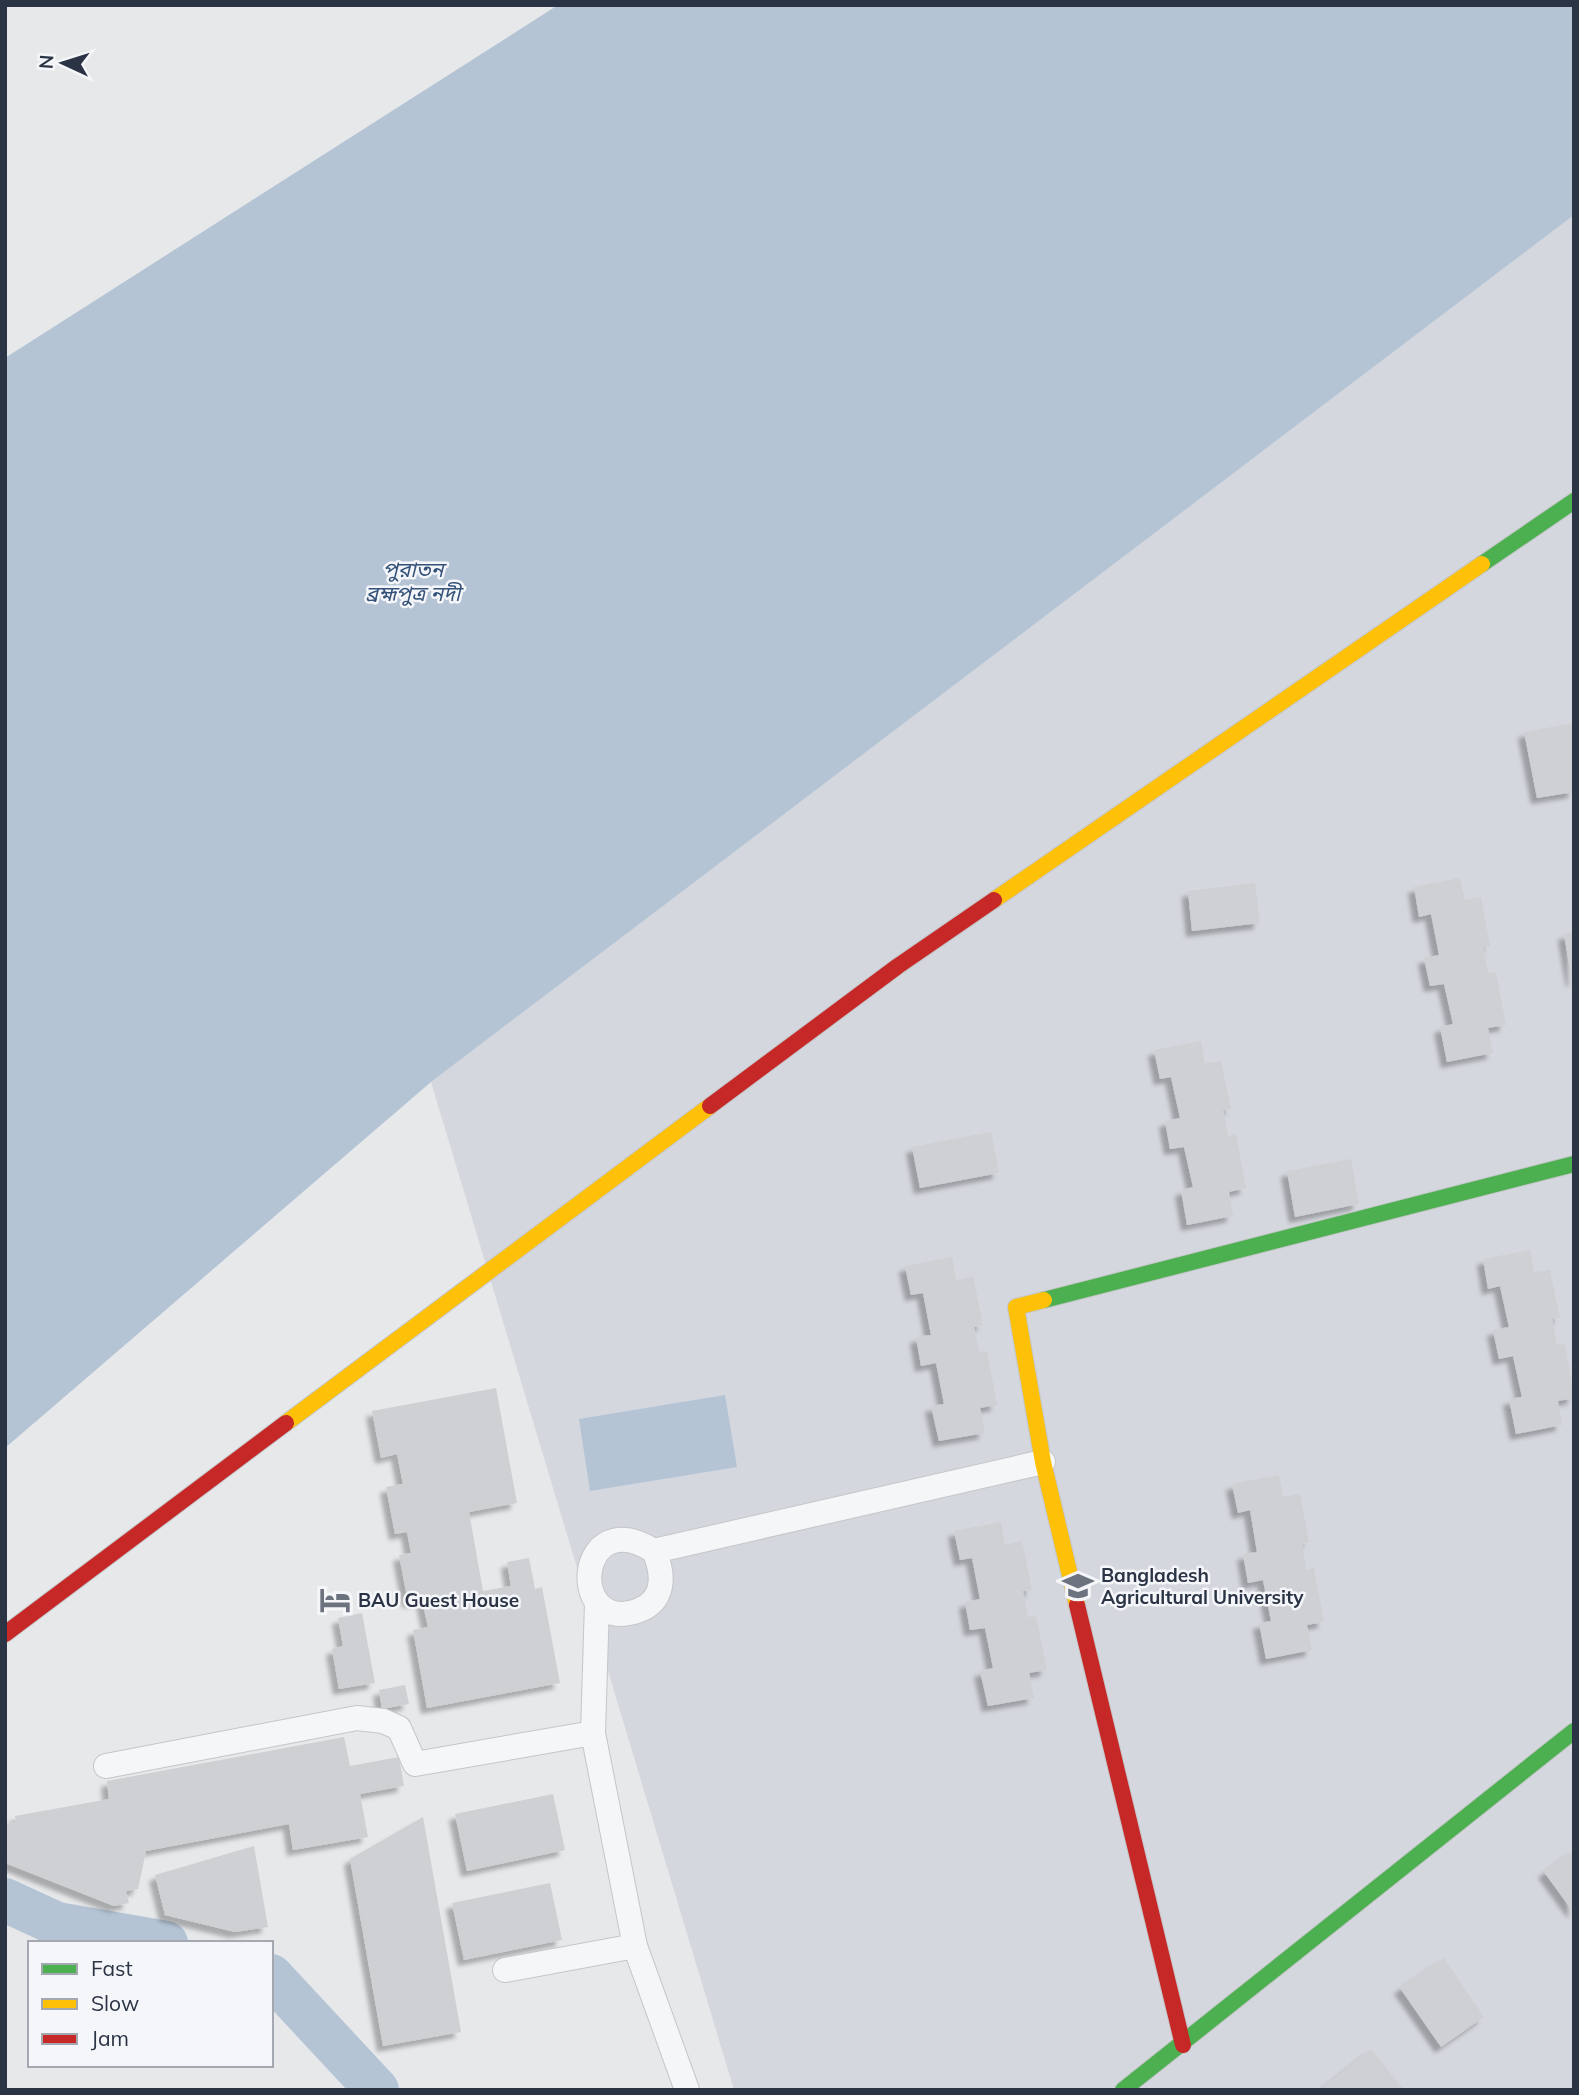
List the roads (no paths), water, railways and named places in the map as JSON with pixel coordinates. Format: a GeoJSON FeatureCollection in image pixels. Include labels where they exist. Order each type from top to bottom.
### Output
{"type":"FeatureCollection","features":[{"type":"Feature","properties":{"kind":"street"},"geometry":{"type":"LineString","coordinates":[[5,1634],[898,966],[1574,501]]}},
{"type":"Feature","properties":{"kind":"street"},"geometry":{"type":"LineString","coordinates":[[1183,2045],[1043,1462],[1016,1307],[1574,1164]]}},
{"type":"Feature","properties":{"kind":"street"},"geometry":{"type":"LineString","coordinates":[[1124,2090],[1574,1731]]}},
{"type":"Feature","properties":{"kind":"lane"},"geometry":{"type":"LineString","coordinates":[[653,1551],[1043,1462]]}},
{"type":"Feature","properties":{"kind":"lane"},"geometry":{"type":"LineString","coordinates":[[623,1539],[639,1542],[653,1551],[661,1567],[662,1583],[655,1598],[643,1609],[627,1614],[611,1611],[597,1602],[589,1587],[588,1570],[595,1555],[607,1544],[623,1539]]}},
{"type":"Feature","properties":{"kind":"lane"},"geometry":{"type":"LineString","coordinates":[[597,1602],[593,1733],[635,1947],[688,2090]]}},
{"type":"Feature","properties":{"kind":"lane"},"geometry":{"type":"LineString","coordinates":[[106,1766],[357,1718],[383,1721],[400,1727],[415,1764],[593,1733]]}},
{"type":"Feature","properties":{"kind":"lane"},"geometry":{"type":"LineString","coordinates":[[505,1970],[635,1947]]}},
{"type":"Feature","properties":{"kind":"water","name":"পুরাতন ব্রহ্মপুত্র নদী"},"geometry":{"type":"Polygon","coordinates":[[[558,5],[1574,5],[1574,215],[431,1082],[5,1448],[5,358],[558,5]]]}},
{"type":"Feature","properties":{"kind":"water"},"geometry":{"type":"Polygon","coordinates":[[[725,1395],[737,1467],[590,1491],[579,1419],[725,1395]]]}},
{"type":"Feature","properties":{"kind":"waterway"},"geometry":{"type":"LineString","coordinates":[[5,1900],[57,1924],[155,1941]]}},
{"type":"Feature","properties":{"kind":"waterway"},"geometry":{"type":"LineString","coordinates":[[273,1978],[377,2090]]}},
{"type":"Feature","properties":{"kind":"place","name":"Bangladesh Agricultural University"},"geometry":{"type":"Point","coordinates":[1078,1586]}},
{"type":"Feature","properties":{"kind":"place","name":"BAU Guest House"},"geometry":{"type":"Point","coordinates":[335,1600]}}]}
